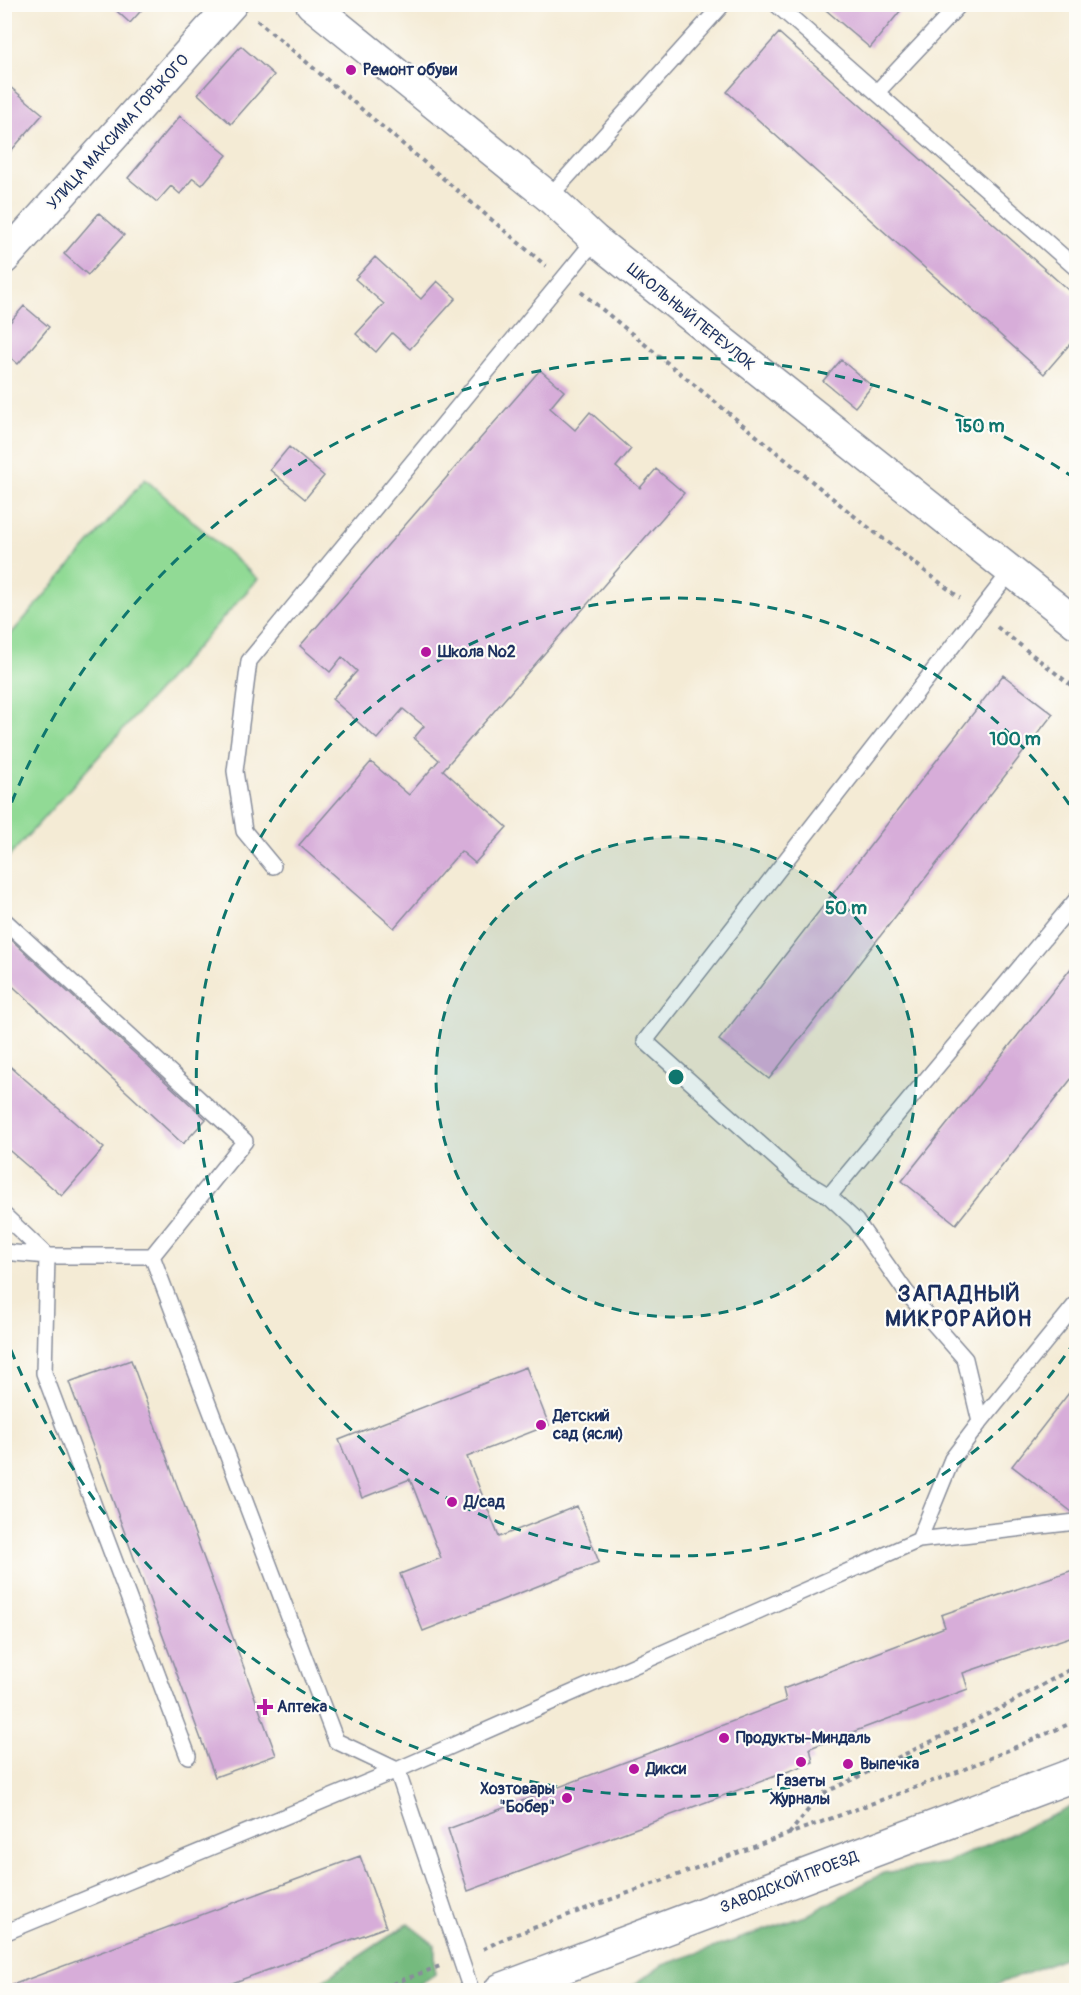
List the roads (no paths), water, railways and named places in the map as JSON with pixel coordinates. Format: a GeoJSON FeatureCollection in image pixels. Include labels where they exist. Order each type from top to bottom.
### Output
{"type":"FeatureCollection","features":[{"type":"Feature","properties":{"kind":"street","name":"ШКОЛЬНЫЙ ПЕРЕУЛОК"},"geometry":{"type":"LineString","coordinates":[[311,4],[549,197],[595,240],[1077,623]]}},
{"type":"Feature","properties":{"kind":"street","name":"УЛИЦА МАКСИМА ГОРЬКОГО"},"geometry":{"type":"LineString","coordinates":[[4,259],[240,8]]}},
{"type":"Feature","properties":{"kind":"street","name":"ЗАВОДСКОЙ ПРОЕЗД"},"geometry":{"type":"LineString","coordinates":[[501,1990],[1077,1774]]}},
{"type":"Feature","properties":{"kind":"lane"},"geometry":{"type":"LineString","coordinates":[[549,197],[723,4]]}},
{"type":"Feature","properties":{"kind":"lane"},"geometry":{"type":"LineString","coordinates":[[776,4],[1077,268]]}},
{"type":"Feature","properties":{"kind":"lane"},"geometry":{"type":"LineString","coordinates":[[877,92],[960,4]]}},
{"type":"Feature","properties":{"kind":"lane"},"geometry":{"type":"LineString","coordinates":[[273,866],[244,831],[235,771],[249,661],[595,240]]}},
{"type":"Feature","properties":{"kind":"lane"},"geometry":{"type":"LineString","coordinates":[[980,1422],[965,1359],[906,1292],[856,1221],[829,1196],[797,1177],[645,1041],[1011,571]]}},
{"type":"Feature","properties":{"kind":"lane"},"geometry":{"type":"LineString","coordinates":[[829,1196],[1077,900]]}},
{"type":"Feature","properties":{"kind":"lane"},"geometry":{"type":"LineString","coordinates":[[4,920],[245,1142],[152,1256]]}},
{"type":"Feature","properties":{"kind":"lane"},"geometry":{"type":"LineString","coordinates":[[4,1215],[48,1256],[44,1372],[188,1756]]}},
{"type":"Feature","properties":{"kind":"lane"},"geometry":{"type":"LineString","coordinates":[[4,1252],[48,1256],[152,1256]]}},
{"type":"Feature","properties":{"kind":"lane"},"geometry":{"type":"LineString","coordinates":[[152,1256],[336,1742],[397,1770],[471,1990]]}},
{"type":"Feature","properties":{"kind":"lane"},"geometry":{"type":"LineString","coordinates":[[919,1540],[952,1459],[1077,1304]]}},
{"type":"Feature","properties":{"kind":"lane"},"geometry":{"type":"LineString","coordinates":[[4,1933],[397,1770],[919,1540],[1077,1522]]}},
{"type":"Feature","properties":{"kind":"place","name":"Ремонт обуви"},"geometry":{"type":"Point","coordinates":[351,70]}},
{"type":"Feature","properties":{"kind":"place","name":"Школа №2"},"geometry":{"type":"Point","coordinates":[426,652]}},
{"type":"Feature","properties":{"kind":"place","name":"Детский сад (ясли)"},"geometry":{"type":"Point","coordinates":[541,1425]}},
{"type":"Feature","properties":{"kind":"place","name":"Д/сад"},"geometry":{"type":"Point","coordinates":[452,1502]}},
{"type":"Feature","properties":{"kind":"place","name":"Аптека"},"geometry":{"type":"Point","coordinates":[265,1707]}},
{"type":"Feature","properties":{"kind":"place","name":"Продукты-Миндаль"},"geometry":{"type":"Point","coordinates":[724,1738]}},
{"type":"Feature","properties":{"kind":"place","name":"Газеты Журналы"},"geometry":{"type":"Point","coordinates":[801,1762]}},
{"type":"Feature","properties":{"kind":"place","name":"Выпечка"},"geometry":{"type":"Point","coordinates":[848,1764]}},
{"type":"Feature","properties":{"kind":"place","name":"Дикси"},"geometry":{"type":"Point","coordinates":[634,1769]}},
{"type":"Feature","properties":{"kind":"place","name":"Хозтовары \"Бобер\""},"geometry":{"type":"Point","coordinates":[567,1798]}},
{"type":"Feature","properties":{"kind":"district","name":"ЗАПАДНЫЙ МИКРОРАЙОН"},"geometry":{"type":"Point","coordinates":[959,1306]}}]}
